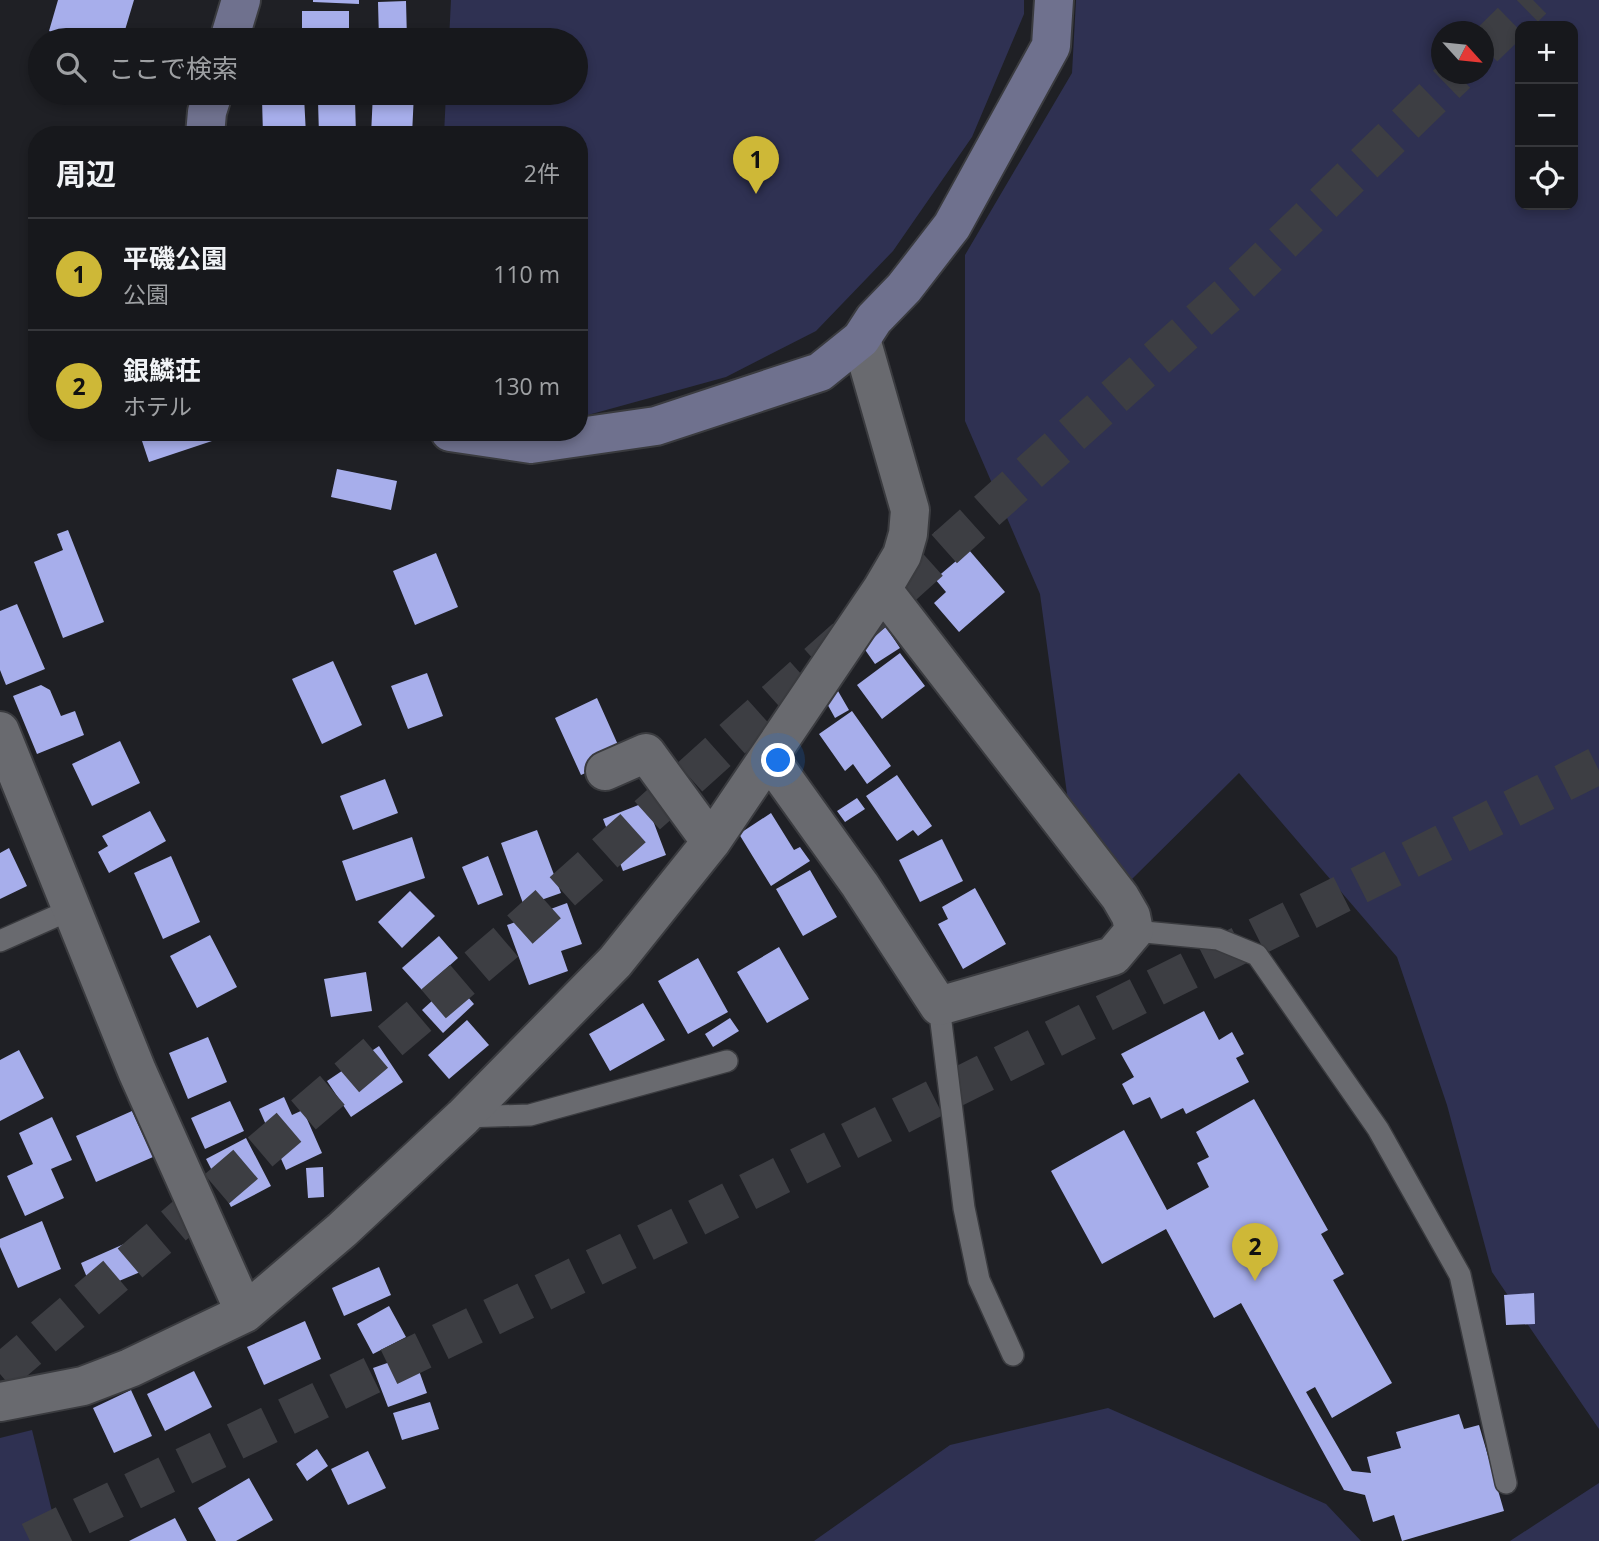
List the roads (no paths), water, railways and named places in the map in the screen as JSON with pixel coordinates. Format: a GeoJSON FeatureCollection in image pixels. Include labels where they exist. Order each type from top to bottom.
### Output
{"type":"FeatureCollection","features":[{"type":"Feature","properties":{"kind":"street"},"geometry":{"type":"LineString","coordinates":[[233,28],[241,0]]}},
{"type":"Feature","properties":{"kind":"street"},"geometry":{"type":"LineString","coordinates":[[588,436],[656,426],[820,372],[861,339],[874,319],[904,288],[952,226],[1051,46],[1054,0]]}},
{"type":"Feature","properties":{"kind":"street"},"geometry":{"type":"LineString","coordinates":[[206,126],[209,105]]}},
{"type":"Feature","properties":{"kind":"street"},"geometry":{"type":"LineString","coordinates":[[0,1402],[83,1386],[130,1368],[246,1313],[342,1230],[463,1117],[615,962],[711,842],[882,589],[902,555],[908,534],[910,510],[861,339]]}},
{"type":"Feature","properties":{"kind":"street"},"geometry":{"type":"LineString","coordinates":[[511,441],[531,444],[552,441]]}},
{"type":"Feature","properties":{"kind":"street"},"geometry":{"type":"LineString","coordinates":[[769,758],[860,885],[939,1006],[1113,956],[1134,931],[1131,916],[1120,897],[882,589]]}},
{"type":"Feature","properties":{"kind":"street"},"geometry":{"type":"LineString","coordinates":[[0,731],[137,1071],[246,1313]]}},
{"type":"Feature","properties":{"kind":"street"},"geometry":{"type":"LineString","coordinates":[[605,771],[646,753],[711,842]]}},
{"type":"Feature","properties":{"kind":"lane"},"geometry":{"type":"LineString","coordinates":[[0,942],[70,910]]}},
{"type":"Feature","properties":{"kind":"lane"},"geometry":{"type":"LineString","coordinates":[[1134,931],[1218,939],[1257,954],[1378,1129],[1460,1275],[1506,1483]]}},
{"type":"Feature","properties":{"kind":"lane"},"geometry":{"type":"LineString","coordinates":[[939,1006],[964,1208],[979,1280],[1013,1355]]}},
{"type":"Feature","properties":{"kind":"lane"},"geometry":{"type":"LineString","coordinates":[[463,1117],[530,1115],[727,1061]]}},
{"type":"Feature","properties":{"kind":"tunnel"},"geometry":{"type":"LineString","coordinates":[[1494,38],[1533,0]]}},
{"type":"Feature","properties":{"kind":"tunnel"},"geometry":{"type":"LineString","coordinates":[[0,1374],[506,942],[1242,282],[1447,84]]}},
{"type":"Feature","properties":{"kind":"tunnel"},"geometry":{"type":"LineString","coordinates":[[30,1541],[694,1219],[1599,765]]}},
{"type":"Feature","properties":{"kind":"place","name":"平磯公園"},"geometry":{"type":"Point","coordinates":[756,194]}},
{"type":"Feature","properties":{"kind":"place","name":"銀鱗荘"},"geometry":{"type":"Point","coordinates":[1255,1281]}}]}
